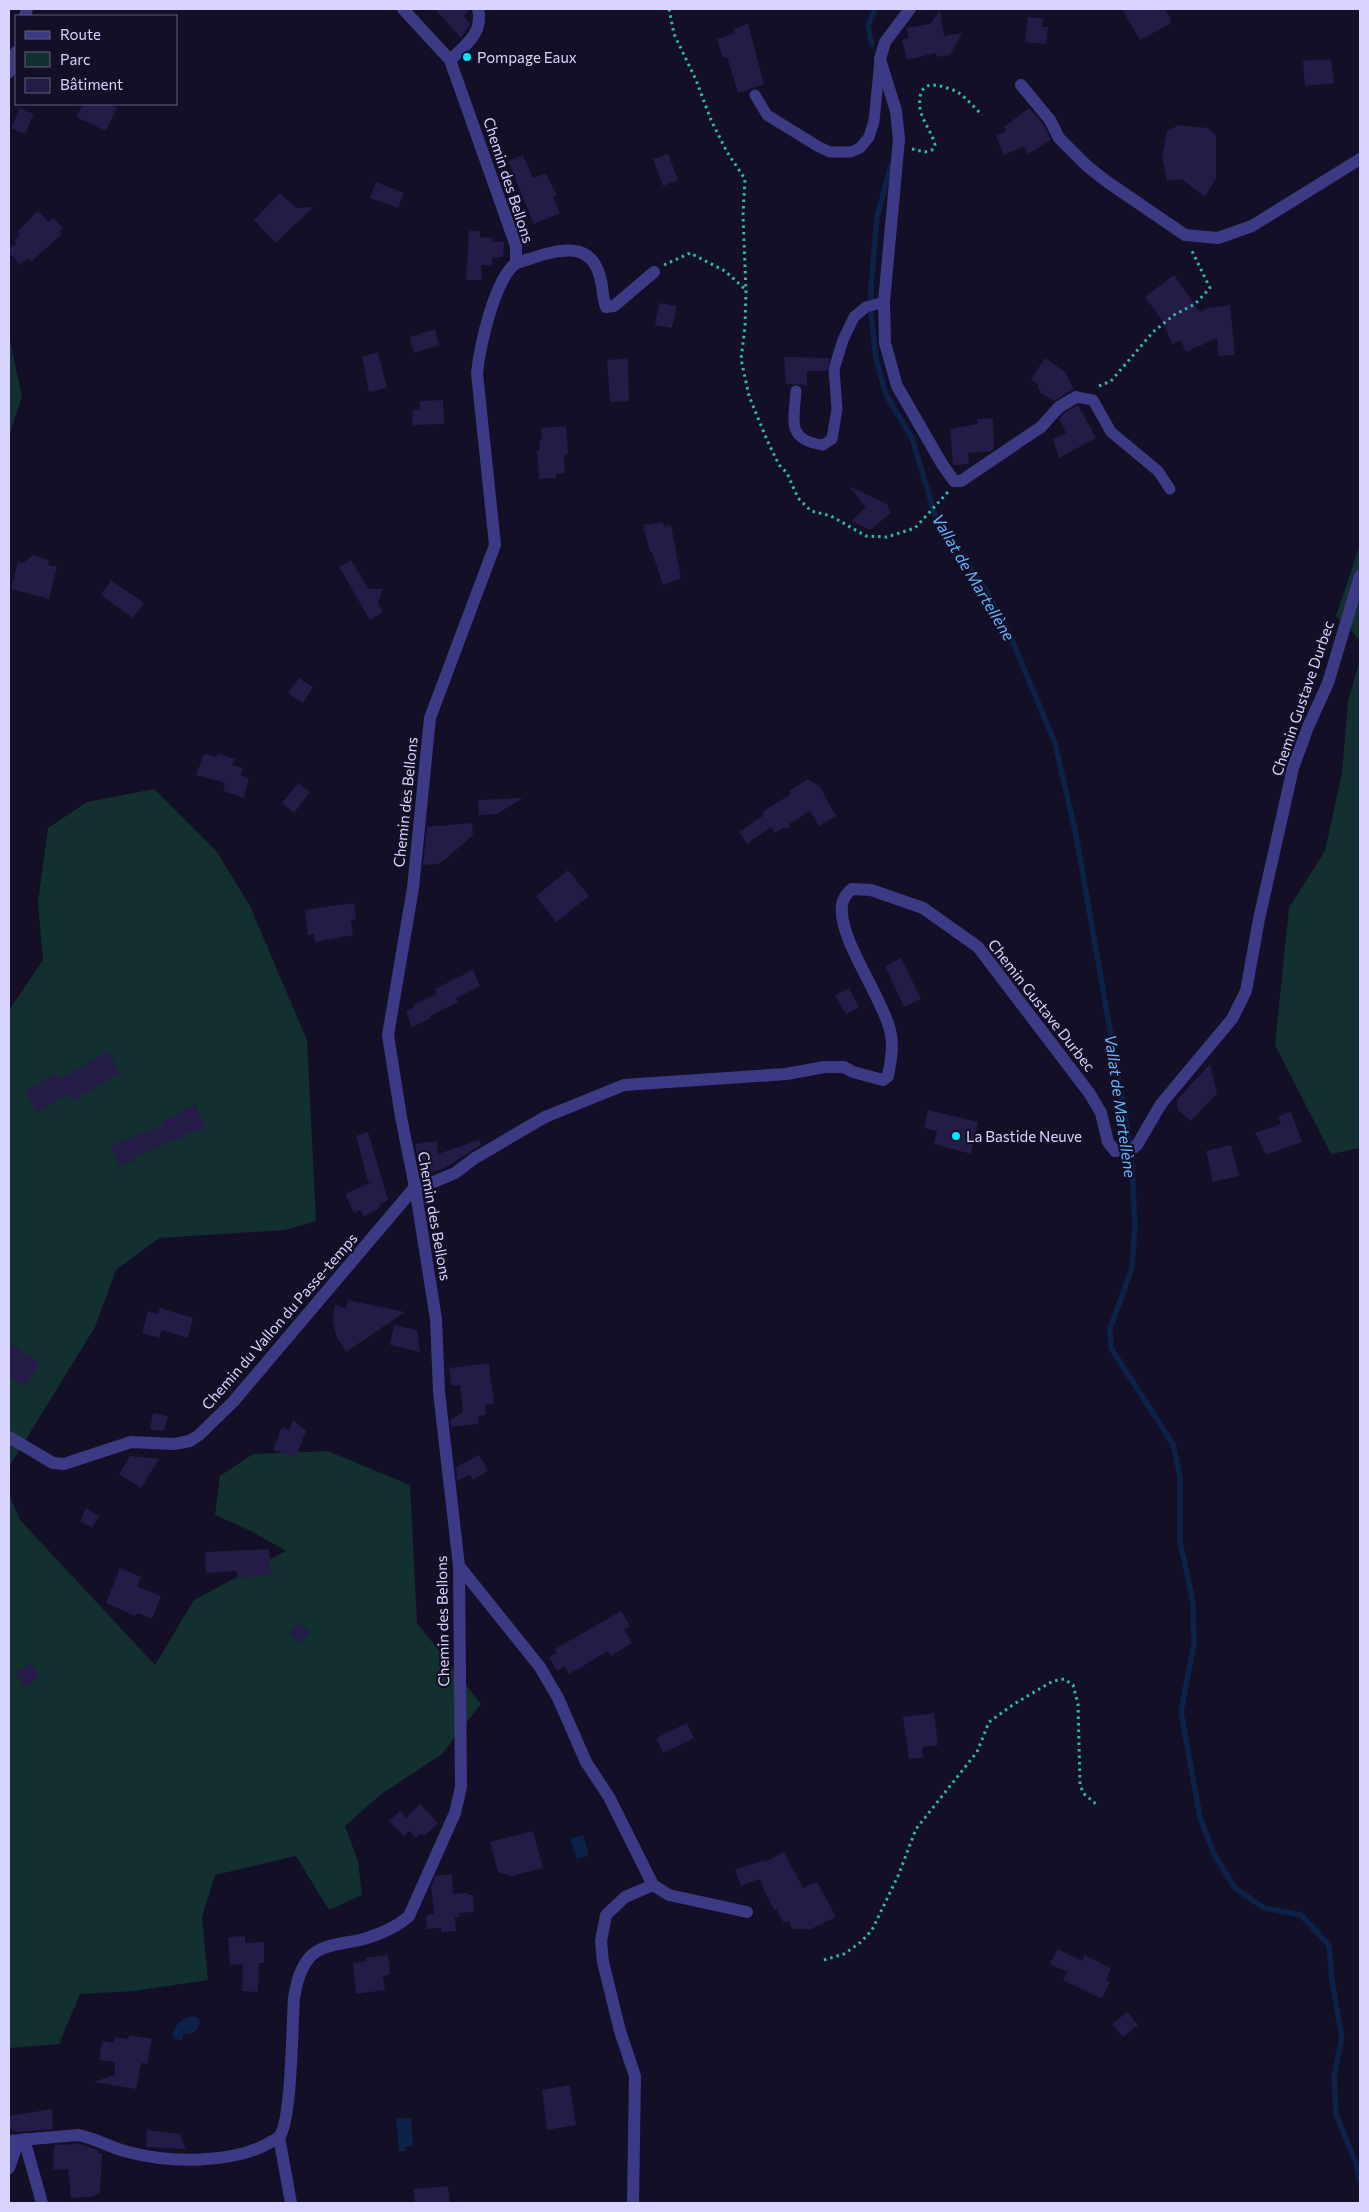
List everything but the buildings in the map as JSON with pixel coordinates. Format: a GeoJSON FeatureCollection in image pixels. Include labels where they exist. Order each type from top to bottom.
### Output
{"type":"FeatureCollection","features":[{"type":"Feature","properties":{"kind":"street","name":"Chemin des Bellons"},"geometry":{"type":"LineString","coordinates":[[279,2137],[285,2123],[288,2102],[294,1998],[297,1982],[310,1958],[326,1947],[364,1939],[389,1930],[397,1927],[409,1916],[455,1813],[461,1787],[459,1566],[439,1392],[436,1319],[416,1187],[400,1117],[388,1036],[412,888],[430,718],[495,545],[477,373],[479,349],[502,280],[509,268],[516,263],[516,246],[450,60],[403,9]]}},
{"type":"Feature","properties":{"kind":"street"},"geometry":{"type":"LineString","coordinates":[[450,60],[480,26],[478,9]]}},
{"type":"Feature","properties":{"kind":"street"},"geometry":{"type":"LineString","coordinates":[[910,9],[885,42],[880,59],[896,111],[899,147],[875,305],[897,386],[942,464],[954,481],[961,481],[1028,436],[1041,427],[1058,408],[1076,397]]}},
{"type":"Feature","properties":{"kind":"street"},"geometry":{"type":"LineString","coordinates":[[9,72],[15,55]]}},
{"type":"Feature","properties":{"kind":"street"},"geometry":{"type":"LineString","coordinates":[[1021,85],[1050,120],[1060,138],[1087,166],[1106,182],[1185,235],[1218,238],[1252,226],[1360,159]]}},
{"type":"Feature","properties":{"kind":"street"},"geometry":{"type":"LineString","coordinates":[[516,263],[566,249],[580,251],[593,259],[600,277],[602,297],[606,307],[614,306],[654,272]]}},
{"type":"Feature","properties":{"kind":"street","name":"Chemin Gustave Durbec"},"geometry":{"type":"LineString","coordinates":[[416,1187],[436,1181],[455,1172],[475,1158],[545,1117],[624,1085],[786,1074],[825,1067],[844,1067],[853,1072],[883,1080],[888,1076],[892,1054],[890,1031],[885,1015],[851,945],[843,920],[842,904],[847,893],[852,889],[861,888],[923,908],[978,947],[1090,1094],[1101,1112],[1108,1142],[1115,1151],[1131,1150],[1137,1145],[1161,1104],[1232,1019],[1246,991],[1259,919],[1293,768],[1308,727],[1328,683],[1360,576]]}},
{"type":"Feature","properties":{"kind":"street","name":"Chemin du Vallon du Passe-temps"},"geometry":{"type":"LineString","coordinates":[[9,1437],[54,1463],[64,1464],[131,1442],[174,1444],[195,1438],[233,1402],[416,1187]]}},
{"type":"Feature","properties":{"kind":"street"},"geometry":{"type":"LineString","coordinates":[[459,1566],[540,1666],[558,1698],[586,1762],[609,1796],[653,1885],[669,1895],[747,1912]]}},
{"type":"Feature","properties":{"kind":"street"},"geometry":{"type":"LineString","coordinates":[[633,2203],[635,2076],[620,2030],[607,1979],[601,1941],[606,1915],[625,1897],[653,1885]]}},
{"type":"Feature","properties":{"kind":"street"},"geometry":{"type":"LineString","coordinates":[[17,2141],[78,2135],[127,2152],[177,2159],[240,2155],[262,2147],[279,2137],[291,2203]]}},
{"type":"Feature","properties":{"kind":"street"},"geometry":{"type":"LineString","coordinates":[[9,2168],[17,2141]]}},
{"type":"Feature","properties":{"kind":"street"},"geometry":{"type":"LineString","coordinates":[[17,2141],[42,2203]]}},
{"type":"Feature","properties":{"kind":"lane"},"geometry":{"type":"LineString","coordinates":[[755,95],[767,115],[819,148],[830,152],[851,152],[860,148],[869,137],[874,122],[880,59]]}},
{"type":"Feature","properties":{"kind":"lane"},"geometry":{"type":"LineString","coordinates":[[796,391],[794,421],[797,434],[808,443],[823,445],[832,439],[835,424],[837,409],[834,369],[843,340],[854,317],[875,305]]}},
{"type":"Feature","properties":{"kind":"lane"},"geometry":{"type":"LineString","coordinates":[[1076,397],[1093,400],[1110,432],[1158,471],[1170,489]]}},
{"type":"Feature","properties":{"kind":"path"},"geometry":{"type":"LineString","coordinates":[[669,9],[674,34],[696,80],[710,120],[727,152],[745,179],[743,215],[746,327],[740,359],[749,396],[779,465],[786,473],[798,498],[811,510],[831,516],[866,536],[887,537],[915,528],[947,495],[954,481]]}},
{"type":"Feature","properties":{"kind":"path"},"geometry":{"type":"LineString","coordinates":[[899,147],[925,152],[932,150],[935,145],[933,136],[920,111],[922,89],[927,85],[938,85],[958,92],[982,115]]}},
{"type":"Feature","properties":{"kind":"path"},"geometry":{"type":"LineString","coordinates":[[1076,397],[1111,381],[1153,332],[1174,315],[1195,304],[1210,288],[1193,256],[1185,235]]}},
{"type":"Feature","properties":{"kind":"path"},"geometry":{"type":"LineString","coordinates":[[654,272],[669,262],[690,253],[725,271],[746,291]]}},
{"type":"Feature","properties":{"kind":"path"},"geometry":{"type":"LineString","coordinates":[[824,1960],[844,1954],[861,1942],[872,1930],[898,1876],[916,1829],[977,1752],[989,1722],[1052,1681],[1064,1680],[1072,1685],[1078,1704],[1080,1784],[1083,1793],[1096,1804]]}},
{"type":"Feature","properties":{"kind":"green space"},"geometry":{"type":"Polygon","coordinates":[[[9,337],[22,396],[9,436],[9,337]]]}},
{"type":"Feature","properties":{"kind":"green space"},"geometry":{"type":"Polygon","coordinates":[[[1360,545],[1360,640],[1336,616],[1360,545]]]}},
{"type":"Feature","properties":{"kind":"green space"},"geometry":{"type":"Polygon","coordinates":[[[1360,659],[1360,1148],[1331,1154],[1275,1045],[1289,908],[1325,851],[1342,773],[1348,702],[1360,659]]]}},
{"type":"Feature","properties":{"kind":"green space"},"geometry":{"type":"Polygon","coordinates":[[[154,789],[217,852],[250,906],[307,1040],[316,1221],[285,1230],[159,1238],[116,1270],[95,1327],[9,1467],[9,1010],[43,960],[38,902],[48,828],[87,802],[154,789]]]}},
{"type":"Feature","properties":{"kind":"green space"},"geometry":{"type":"Polygon","coordinates":[[[328,1451],[410,1485],[417,1623],[481,1704],[442,1754],[380,1795],[345,1826],[358,1861],[362,1895],[329,1910],[296,1856],[215,1875],[202,1917],[208,1980],[134,1991],[80,1994],[59,2044],[9,2048],[9,1494],[20,1520],[155,1665],[194,1600],[286,1551],[251,1531],[215,1515],[220,1476],[253,1454],[328,1451]]]}},
{"type":"Feature","properties":{"kind":"water"},"geometry":{"type":"Polygon","coordinates":[[[583,1835],[589,1855],[577,1859],[570,1839],[583,1835]]]}},
{"type":"Feature","properties":{"kind":"water"},"geometry":{"type":"Polygon","coordinates":[[[188,2017],[197,2017],[200,2022],[198,2029],[191,2034],[184,2033],[182,2040],[174,2039],[172,2033],[179,2022],[188,2017]]]}},
{"type":"Feature","properties":{"kind":"water"},"geometry":{"type":"Polygon","coordinates":[[[411,2118],[413,2146],[406,2147],[405,2151],[399,2151],[396,2119],[411,2118]]]}},
{"type":"Feature","properties":{"kind":"waterway","name":"Vallat de Martellène"},"geometry":{"type":"LineString","coordinates":[[872,45],[868,26],[875,9]]}},
{"type":"Feature","properties":{"kind":"waterway","name":"Vallat de Martellène"},"geometry":{"type":"LineString","coordinates":[[891,165],[877,217],[871,287],[871,316],[876,358],[886,395],[912,438],[935,515],[987,592],[1010,635],[1055,743],[1076,835],[1131,1150],[1135,1225],[1132,1268],[1110,1329],[1111,1348],[1173,1444],[1180,1477],[1180,1541],[1193,1602],[1194,1643],[1181,1712],[1200,1817],[1214,1854],[1235,1888],[1264,1908],[1301,1915],[1329,1945],[1332,1981],[1342,2037],[1334,2077],[1336,2114],[1356,2163],[1360,2181]]}},
{"type":"Feature","properties":{"kind":"place","name":"Pompage Eaux"},"geometry":{"type":"Point","coordinates":[467,57]}},
{"type":"Feature","properties":{"kind":"place","name":"La Bastide Neuve"},"geometry":{"type":"Point","coordinates":[956,1136]}}]}
